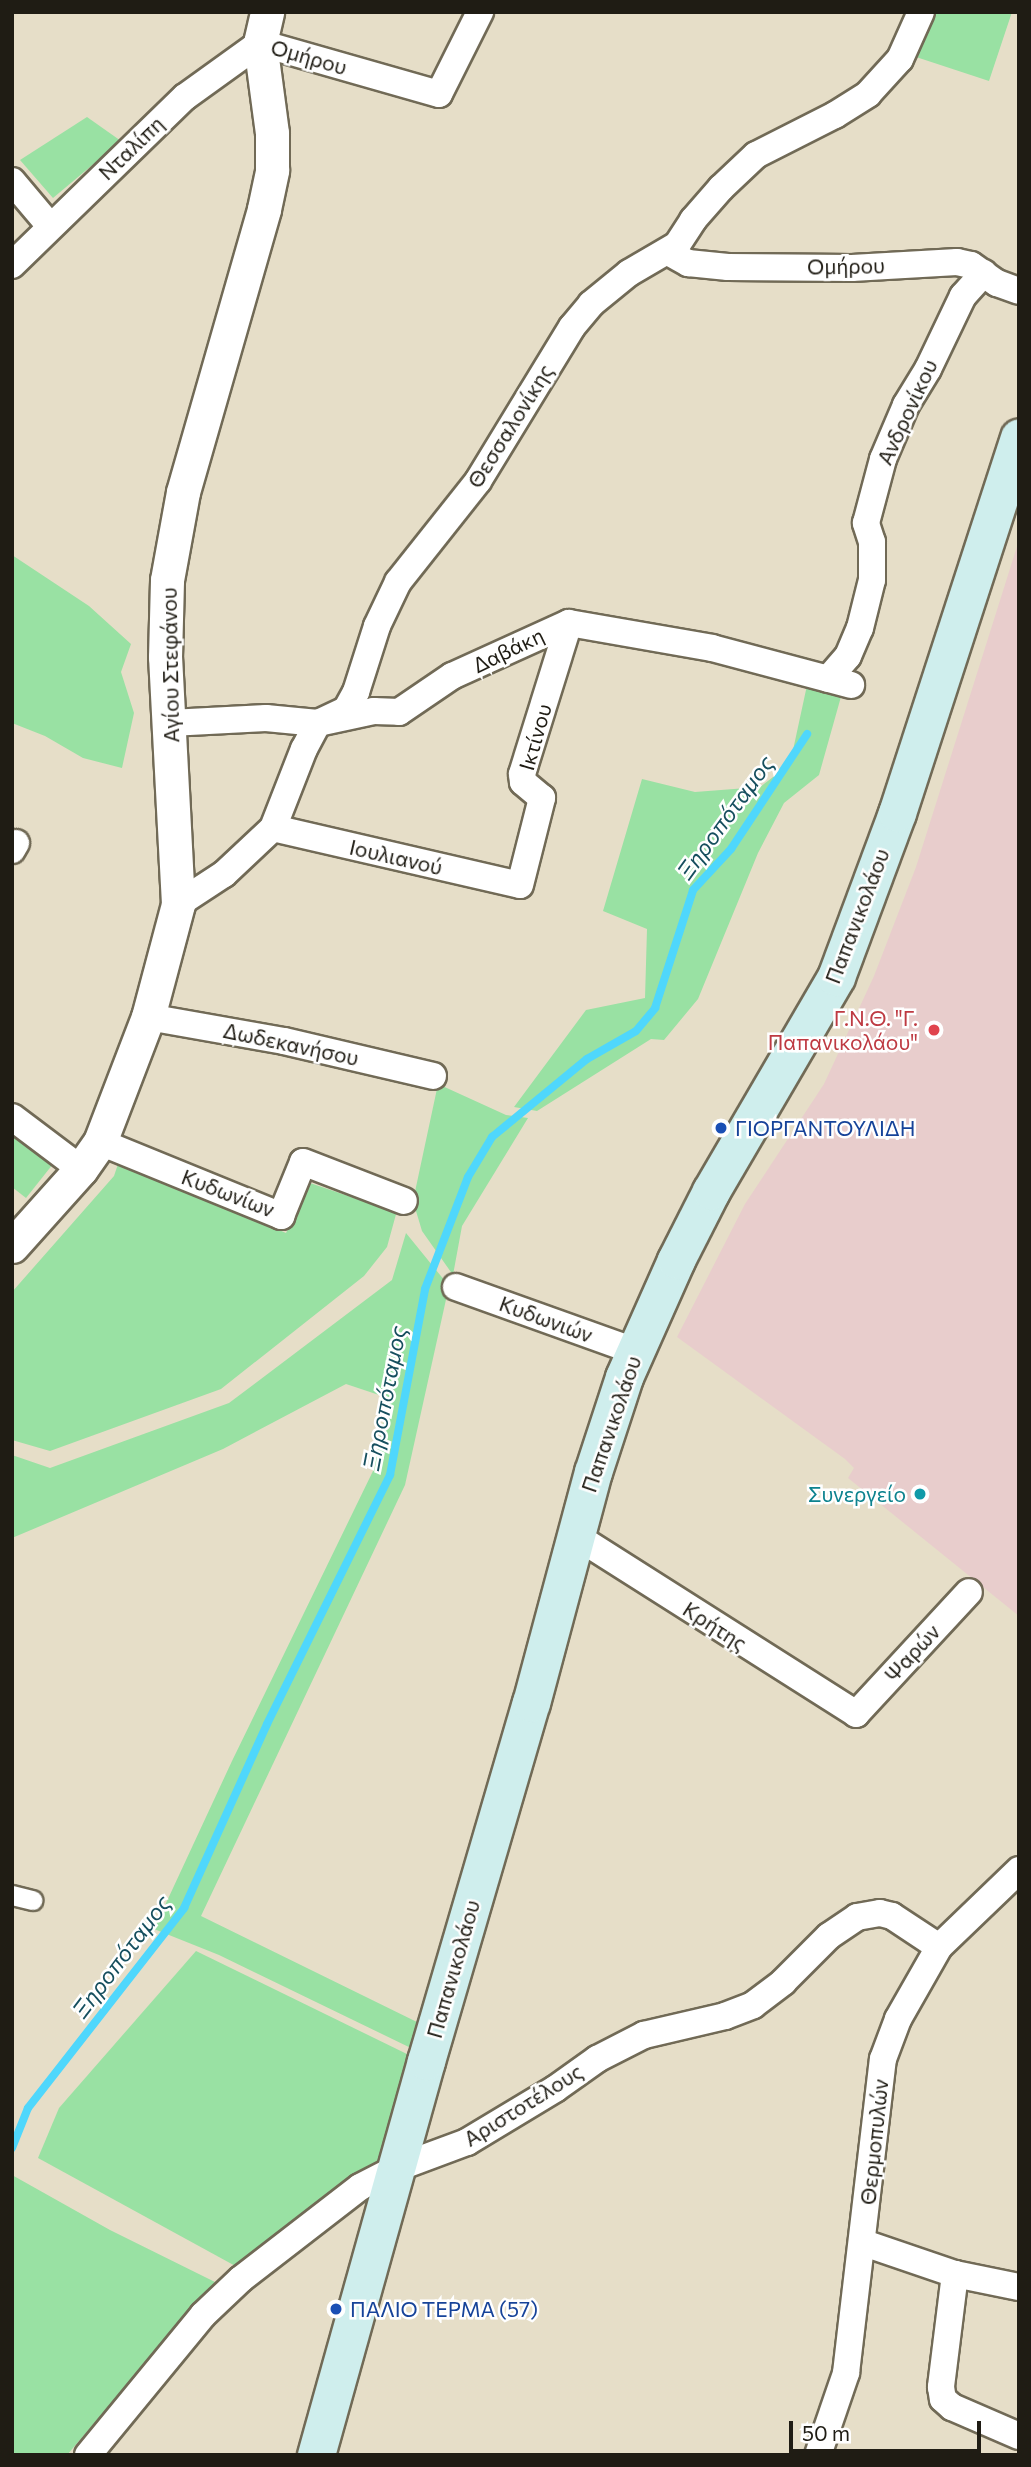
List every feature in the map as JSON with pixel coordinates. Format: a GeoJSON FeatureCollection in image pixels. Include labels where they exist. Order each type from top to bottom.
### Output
{"type":"FeatureCollection","features":[{"type":"Feature","properties":{"kind":"main road","name":"Παπανικολάου"},"geometry":{"type":"LineString","coordinates":[[316,2455],[531,1703],[600,1451],[635,1351],[676,1260],[711,1191],[836,977],[897,813],[1019,437]]}},
{"type":"Feature","properties":{"kind":"street","name":"Ομήρου"},"geometry":{"type":"LineString","coordinates":[[263,27],[439,94],[480,12]]}},
{"type":"Feature","properties":{"kind":"street","name":"Θεσσαλονίκης"},"geometry":{"type":"LineString","coordinates":[[318,723],[346,710],[356,692],[377,626],[398,582],[478,481],[572,327],[591,304],[629,273],[668,252],[721,188],[756,155],[844,110],[868,94],[901,59],[921,12]]}},
{"type":"Feature","properties":{"kind":"street","name":"Νταλίπη"},"geometry":{"type":"LineString","coordinates":[[12,265],[184,97],[263,27]]}},
{"type":"Feature","properties":{"kind":"street","name":"Αγίου Στεφάνου"},"geometry":{"type":"LineString","coordinates":[[12,1246],[81,1169],[100,1142],[148,1017],[178,904],[165,657],[167,580],[183,492],[264,209],[272,170],[272,133],[263,27]]}},
{"type":"Feature","properties":{"kind":"street"},"geometry":{"type":"LineString","coordinates":[[12,181],[50,226]]}},
{"type":"Feature","properties":{"kind":"street","name":"Ομήρου"},"geometry":{"type":"LineString","coordinates":[[668,252],[688,263],[728,267],[852,268],[940,261],[971,265],[997,283],[1019,291]]}},
{"type":"Feature","properties":{"kind":"street","name":"Ανδρονίκου"},"geometry":{"type":"LineString","coordinates":[[840,682],[860,628],[872,580],[872,542],[866,523],[883,459],[906,405],[929,369],[963,296],[984,273]]}},
{"type":"Feature","properties":{"kind":"street","name":"Δαβάκη"},"geometry":{"type":"LineString","coordinates":[[170,723],[266,718],[318,723],[374,712],[399,712],[452,676],[569,623],[692,643],[840,682]]}},
{"type":"Feature","properties":{"kind":"street","name":"Ικτίνου"},"geometry":{"type":"LineString","coordinates":[[520,885],[542,799],[523,782],[522,774],[569,623]]}},
{"type":"Feature","properties":{"kind":"street"},"geometry":{"type":"LineString","coordinates":[[178,904],[224,874],[273,828],[304,749],[318,723]]}},
{"type":"Feature","properties":{"kind":"street","name":"Ιουλιανού"},"geometry":{"type":"LineString","coordinates":[[273,828],[520,885]]}},
{"type":"Feature","properties":{"kind":"street","name":"Δωδεκανήσου"},"geometry":{"type":"LineString","coordinates":[[148,1017],[284,1041],[433,1076]]}},
{"type":"Feature","properties":{"kind":"street"},"geometry":{"type":"LineString","coordinates":[[12,1117],[81,1169]]}},
{"type":"Feature","properties":{"kind":"street","name":"Κυδωνίων"},"geometry":{"type":"LineString","coordinates":[[100,1142],[281,1216],[303,1162],[404,1201]]}},
{"type":"Feature","properties":{"kind":"street","name":"Κυδωνιών"},"geometry":{"type":"LineString","coordinates":[[456,1287],[635,1351]]}},
{"type":"Feature","properties":{"kind":"street","name":"Κρήτης"},"geometry":{"type":"LineString","coordinates":[[576,1536],[856,1714]]}},
{"type":"Feature","properties":{"kind":"street","name":"Ψαρών"},"geometry":{"type":"LineString","coordinates":[[856,1714],[969,1592]]}},
{"type":"Feature","properties":{"kind":"street","name":"Θερμοπυλών"},"geometry":{"type":"LineString","coordinates":[[818,2455],[846,2374],[864,2243],[875,2109],[883,2059],[898,2019],[939,1947],[1019,1870]]}},
{"type":"Feature","properties":{"kind":"street"},"geometry":{"type":"LineString","coordinates":[[12,1895],[32,1900]]}},
{"type":"Feature","properties":{"kind":"street","name":"Αριστοτέλους"},"geometry":{"type":"LineString","coordinates":[[88,2455],[203,2315],[241,2280],[342,2199],[397,2168],[467,2142],[555,2089],[597,2059],[644,2035],[725,2016],[753,2005],[783,1982],[829,1936],[857,1916],[880,1913],[892,1916],[939,1947]]}},
{"type":"Feature","properties":{"kind":"street"},"geometry":{"type":"LineString","coordinates":[[864,2243],[955,2274],[1019,2287]]}},
{"type":"Feature","properties":{"kind":"street"},"geometry":{"type":"LineString","coordinates":[[955,2274],[941,2387],[943,2399],[952,2407],[1019,2436]]}},
{"type":"Feature","properties":{"kind":"shaded area","name":"Γ.Ν.Θ. \"Γ. Παπανικολάου\""},"geometry":{"type":"Polygon","coordinates":[[[1019,540],[1019,1616],[848,1478],[854,1468],[845,1459],[677,1337],[745,1204],[824,1084],[874,976],[916,867],[1019,540]]]}},
{"type":"Feature","properties":{"kind":"green space"},"geometry":{"type":"Polygon","coordinates":[[[933,12],[1012,12],[989,81],[910,55],[933,12]]]}},
{"type":"Feature","properties":{"kind":"green space"},"geometry":{"type":"Polygon","coordinates":[[[87,117],[121,141],[53,198],[20,160],[87,117]]]}},
{"type":"Feature","properties":{"kind":"green space"},"geometry":{"type":"Polygon","coordinates":[[[12,555],[89,606],[131,644],[121,672],[134,713],[122,768],[83,758],[45,736],[12,723],[12,555]]]}},
{"type":"Feature","properties":{"kind":"green space"},"geometry":{"type":"Polygon","coordinates":[[[809,676],[844,686],[819,775],[784,803],[758,853],[698,999],[664,1040],[651,1039],[537,1111],[514,1107],[586,1010],[645,998],[647,929],[603,911],[642,779],[695,792],[760,787],[790,764],[809,676]]]}},
{"type":"Feature","properties":{"kind":"green space"},"geometry":{"type":"Polygon","coordinates":[[[438,1084],[506,1115],[528,1118],[462,1226],[453,1275],[422,1231],[413,1201],[438,1084]]]}},
{"type":"Feature","properties":{"kind":"green space"},"geometry":{"type":"Polygon","coordinates":[[[12,1132],[53,1164],[26,1198],[12,1187],[12,1132]]]}},
{"type":"Feature","properties":{"kind":"green space"},"geometry":{"type":"Polygon","coordinates":[[[119,1161],[286,1233],[310,1183],[360,1200],[398,1207],[387,1247],[364,1276],[221,1389],[50,1451],[12,1440],[12,1292],[114,1176],[119,1161]]]}},
{"type":"Feature","properties":{"kind":"green space"},"geometry":{"type":"Polygon","coordinates":[[[406,1233],[449,1286],[405,1485],[201,1916],[421,2024],[415,2050],[219,1955],[154,1929],[232,1761],[373,1471],[388,1402],[382,1396],[346,1384],[223,1449],[12,1538],[12,1455],[50,1468],[229,1403],[392,1280],[406,1233]]]}},
{"type":"Feature","properties":{"kind":"green space"},"geometry":{"type":"Polygon","coordinates":[[[196,1951],[409,2055],[378,2166],[239,2268],[38,2158],[59,2108],[196,1951]]]}},
{"type":"Feature","properties":{"kind":"green space"},"geometry":{"type":"Polygon","coordinates":[[[12,2175],[110,2230],[215,2282],[67,2455],[12,2455],[12,2175]]]}},
{"type":"Feature","properties":{"kind":"waterway","name":"Ξηροπόταμος"},"geometry":{"type":"LineString","coordinates":[[12,2148],[28,2108],[184,1908],[267,1724],[390,1475],[425,1289],[468,1177],[492,1137],[587,1059],[636,1031],[655,1008],[693,890],[731,849],[807,734]]}},
{"type":"Feature","properties":{"kind":"place","name":"Γ.Ν.Θ. \"Γ. Παπανικολάου\""},"geometry":{"type":"Point","coordinates":[934,1030]}},
{"type":"Feature","properties":{"kind":"place","name":"ΓΙΟΡΓΑΝΤΟΥΛΙΔΗ"},"geometry":{"type":"Point","coordinates":[721,1128]}},
{"type":"Feature","properties":{"kind":"place","name":"Συνεργείο"},"geometry":{"type":"Point","coordinates":[920,1494]}},
{"type":"Feature","properties":{"kind":"place","name":"ΠΑΛΙΟ ΤΕΡΜΑ (57)"},"geometry":{"type":"Point","coordinates":[336,2309]}}]}
